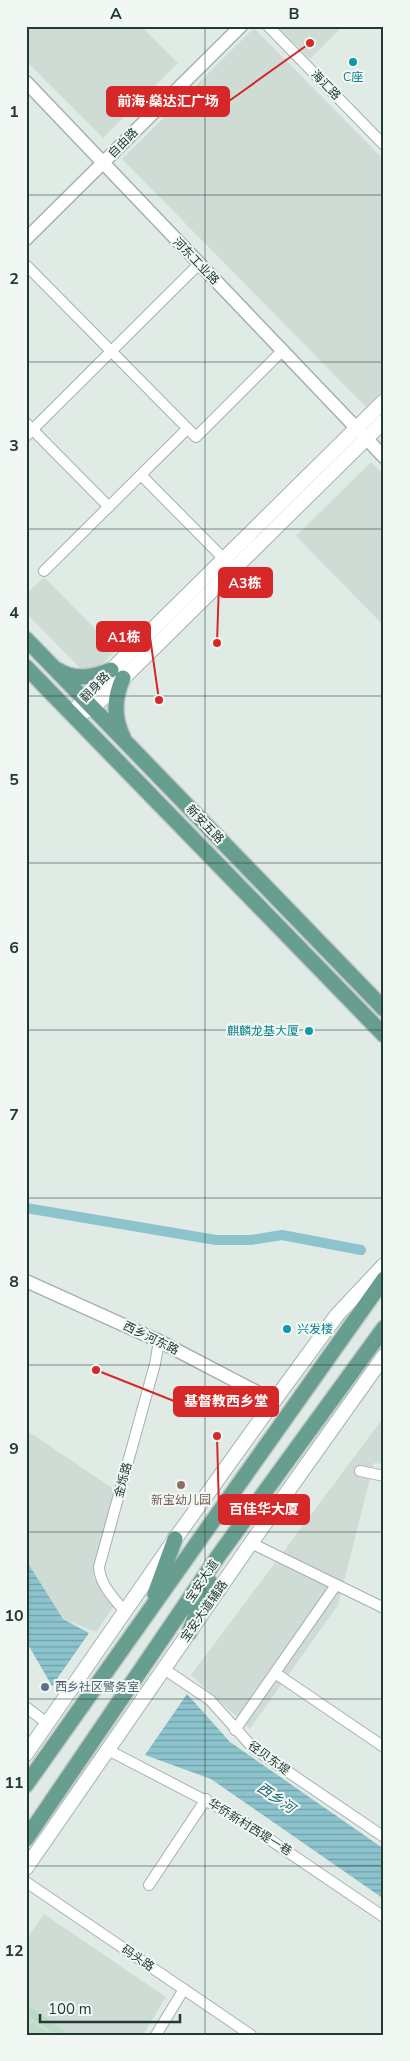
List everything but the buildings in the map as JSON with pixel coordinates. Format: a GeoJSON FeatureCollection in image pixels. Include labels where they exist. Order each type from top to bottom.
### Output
{"type":"FeatureCollection","features":[{"type":"Feature","properties":{"kind":"main road","name":"翻身路"},"geometry":{"type":"LineString","coordinates":[[73,715],[88,703],[361,434],[384,401]]}},
{"type":"Feature","properties":{"kind":"main road","name":"翻身路"},"geometry":{"type":"LineString","coordinates":[[361,434],[384,421]]}},
{"type":"Feature","properties":{"kind":"main road","name":"新安五路"},"geometry":{"type":"LineString","coordinates":[[26,639],[384,1009]]}},
{"type":"Feature","properties":{"kind":"main road"},"geometry":{"type":"LineString","coordinates":[[53,666],[71,676],[81,678],[117,674],[116,716],[122,735],[128,744]]}},
{"type":"Feature","properties":{"kind":"main road","name":"新安五路"},"geometry":{"type":"LineString","coordinates":[[26,667],[384,1035]]}},
{"type":"Feature","properties":{"kind":"main road"},"geometry":{"type":"LineString","coordinates":[[26,1754],[175,1539],[274,1401],[337,1315],[384,1265]]}},
{"type":"Feature","properties":{"kind":"main road","name":"宝安大道"},"geometry":{"type":"LineString","coordinates":[[26,1785],[384,1279]]}},
{"type":"Feature","properties":{"kind":"main road","name":"宝安大道"},"geometry":{"type":"LineString","coordinates":[[26,1839],[219,1555],[384,1328]]}},
{"type":"Feature","properties":{"kind":"main road","name":"宝安大道辅路"},"geometry":{"type":"LineString","coordinates":[[26,1868],[251,1543],[384,1356]]}},
{"type":"Feature","properties":{"kind":"main road"},"geometry":{"type":"LineString","coordinates":[[148,1613],[175,1539]]}},
{"type":"Feature","properties":{"kind":"main road"},"geometry":{"type":"LineString","coordinates":[[189,1633],[219,1555]]}},
{"type":"Feature","properties":{"kind":"street","name":"自由路"},"geometry":{"type":"LineString","coordinates":[[26,239],[240,26]]}},
{"type":"Feature","properties":{"kind":"street","name":"海汇路"},"geometry":{"type":"LineString","coordinates":[[268,26],[384,145]]}},
{"type":"Feature","properties":{"kind":"street","name":"河东工业路"},"geometry":{"type":"LineString","coordinates":[[26,82],[384,457]]}},
{"type":"Feature","properties":{"kind":"street"},"geometry":{"type":"LineString","coordinates":[[109,507],[28,430],[112,352],[200,264]]}},
{"type":"Feature","properties":{"kind":"street"},"geometry":{"type":"LineString","coordinates":[[26,265],[196,437],[282,351]]}},
{"type":"Feature","properties":{"kind":"street"},"geometry":{"type":"LineString","coordinates":[[44,571],[187,429]]}},
{"type":"Feature","properties":{"kind":"street"},"geometry":{"type":"LineString","coordinates":[[141,475],[229,564]]}},
{"type":"Feature","properties":{"kind":"street","name":"西乡河东路"},"geometry":{"type":"LineString","coordinates":[[26,1281],[159,1340],[274,1401]]}},
{"type":"Feature","properties":{"kind":"street","name":"金烁路"},"geometry":{"type":"LineString","coordinates":[[125,1612],[103,1584],[99,1577],[99,1568],[155,1364],[159,1340]]}},
{"type":"Feature","properties":{"kind":"street"},"geometry":{"type":"LineString","coordinates":[[360,1471],[384,1476]]}},
{"type":"Feature","properties":{"kind":"street"},"geometry":{"type":"LineString","coordinates":[[251,1543],[384,1608]]}},
{"type":"Feature","properties":{"kind":"street"},"geometry":{"type":"LineString","coordinates":[[235,1730],[336,1585]]}},
{"type":"Feature","properties":{"kind":"street","name":"径贝东堤"},"geometry":{"type":"LineString","coordinates":[[163,1671],[210,1700],[253,1748],[384,1838]]}},
{"type":"Feature","properties":{"kind":"street"},"geometry":{"type":"LineString","coordinates":[[275,1673],[384,1746]]}},
{"type":"Feature","properties":{"kind":"street"},"geometry":{"type":"LineString","coordinates":[[26,1706],[48,1724]]}},
{"type":"Feature","properties":{"kind":"street","name":"华侨新村西堤一巷"},"geometry":{"type":"LineString","coordinates":[[108,1750],[206,1799],[265,1835],[384,1917]]}},
{"type":"Feature","properties":{"kind":"street"},"geometry":{"type":"LineString","coordinates":[[149,1885],[206,1799]]}},
{"type":"Feature","properties":{"kind":"street","name":"码头路"},"geometry":{"type":"LineString","coordinates":[[26,1882],[251,2035]]}},
{"type":"Feature","properties":{"kind":"street"},"geometry":{"type":"LineString","coordinates":[[156,2035],[184,1989]]}},
{"type":"Feature","properties":{"kind":"shaded area"},"geometry":{"type":"Polygon","coordinates":[[[26,26],[141,26],[178,63],[103,138],[26,61],[26,26]]]}},
{"type":"Feature","properties":{"kind":"shaded area"},"geometry":{"type":"Polygon","coordinates":[[[277,26],[343,26],[310,59],[277,26]]]}},
{"type":"Feature","properties":{"kind":"shaded area"},"geometry":{"type":"Polygon","coordinates":[[[254,28],[384,160],[384,389],[366,407],[122,159],[254,28]]]}},
{"type":"Feature","properties":{"kind":"shaded area"},"geometry":{"type":"Polygon","coordinates":[[[371,462],[384,475],[384,626],[296,536],[371,462]]]}},
{"type":"Feature","properties":{"kind":"shaded area"},"geometry":{"type":"Polygon","coordinates":[[[44,577],[116,650],[89,677],[26,613],[26,594],[44,577]]]}},
{"type":"Feature","properties":{"kind":"shaded area"},"geometry":{"type":"Polygon","coordinates":[[[384,1417],[384,1464],[374,1463],[338,1605],[250,1729],[191,1675],[384,1417]]]}},
{"type":"Feature","properties":{"kind":"shaded area"},"geometry":{"type":"Polygon","coordinates":[[[26,1430],[115,1490],[94,1567],[94,1578],[114,1606],[96,1632],[63,1619],[26,1560],[26,1430]]]}},
{"type":"Feature","properties":{"kind":"shaded area"},"geometry":{"type":"Polygon","coordinates":[[[44,1914],[166,1997],[143,2035],[26,2035],[26,1940],[44,1914]]]}},
{"type":"Feature","properties":{"kind":"green space"},"geometry":{"type":"Polygon","coordinates":[[[26,2004],[71,2035],[56,2035],[26,2014],[26,2004]]]}},
{"type":"Feature","properties":{"kind":"green space"},"geometry":{"type":"Polygon","coordinates":[[[33,2022],[51,2035],[26,2035],[26,2031],[33,2022]]]}},
{"type":"Feature","properties":{"kind":"water"},"geometry":{"type":"Polygon","coordinates":[[[26,1560],[63,1619],[89,1633],[52,1686],[26,1641],[26,1560]]]}},
{"type":"Feature","properties":{"kind":"water","name":"西乡河"},"geometry":{"type":"Polygon","coordinates":[[[187,1694],[230,1742],[384,1849],[384,1899],[211,1779],[145,1755],[187,1694]]]}},
{"type":"Feature","properties":{"kind":"waterway"},"geometry":{"type":"LineString","coordinates":[[26,1208],[216,1240],[251,1240],[282,1235],[361,1250]]}},
{"type":"Feature","properties":{"kind":"place","name":"前海·燊达汇广场"},"geometry":{"type":"Point","coordinates":[310,43]}},
{"type":"Feature","properties":{"kind":"place","name":"C座"},"geometry":{"type":"Point","coordinates":[353,62]}},
{"type":"Feature","properties":{"kind":"place","name":"A3栋"},"geometry":{"type":"Point","coordinates":[217,643]}},
{"type":"Feature","properties":{"kind":"place","name":"A1栋"},"geometry":{"type":"Point","coordinates":[159,700]}},
{"type":"Feature","properties":{"kind":"place","name":"麒麟龙基大厦"},"geometry":{"type":"Point","coordinates":[309,1031]}},
{"type":"Feature","properties":{"kind":"place","name":"兴发楼"},"geometry":{"type":"Point","coordinates":[287,1329]}},
{"type":"Feature","properties":{"kind":"place","name":"基督教西乡堂"},"geometry":{"type":"Point","coordinates":[96,1370]}},
{"type":"Feature","properties":{"kind":"place","name":"百佳华大厦"},"geometry":{"type":"Point","coordinates":[217,1436]}},
{"type":"Feature","properties":{"kind":"place","name":"新宝幼儿园"},"geometry":{"type":"Point","coordinates":[181,1485]}},
{"type":"Feature","properties":{"kind":"place","name":"西乡社区警务室"},"geometry":{"type":"Point","coordinates":[45,1687]}}]}
